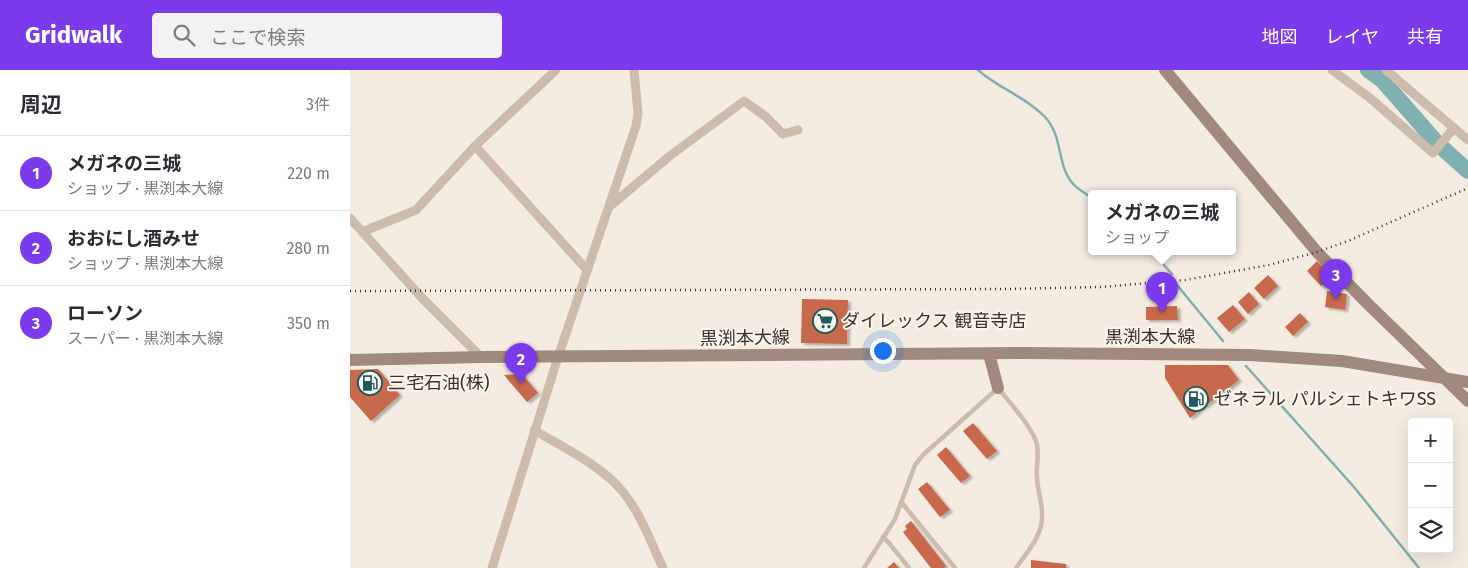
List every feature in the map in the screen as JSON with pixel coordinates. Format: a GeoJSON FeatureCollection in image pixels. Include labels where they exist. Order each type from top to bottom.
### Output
{"type":"FeatureCollection","features":[{"type":"Feature","properties":{"kind":"main road"},"geometry":{"type":"LineString","coordinates":[[1165,70],[1318,252],[1468,401]]}},
{"type":"Feature","properties":{"kind":"main road"},"geometry":{"type":"LineString","coordinates":[[989,354],[998,388]]}},
{"type":"Feature","properties":{"kind":"main road","name":"黒渕本大線"},"geometry":{"type":"LineString","coordinates":[[350,360],[989,354],[1267,356],[1342,361],[1468,382]]}},
{"type":"Feature","properties":{"kind":"street"},"geometry":{"type":"LineString","coordinates":[[362,232],[416,210],[475,146],[556,70]]}},
{"type":"Feature","properties":{"kind":"street"},"geometry":{"type":"LineString","coordinates":[[492,568],[534,430],[637,120],[638,100],[634,70]]}},
{"type":"Feature","properties":{"kind":"street"},"geometry":{"type":"LineString","coordinates":[[1332,70],[1370,98],[1433,153],[1454,128]]}},
{"type":"Feature","properties":{"kind":"street"},"geometry":{"type":"LineString","coordinates":[[1386,70],[1468,140]]}},
{"type":"Feature","properties":{"kind":"street"},"geometry":{"type":"LineString","coordinates":[[610,206],[671,155],[744,101],[765,116],[783,134],[798,130]]}},
{"type":"Feature","properties":{"kind":"street"},"geometry":{"type":"LineString","coordinates":[[475,146],[587,270]]}},
{"type":"Feature","properties":{"kind":"street"},"geometry":{"type":"LineString","coordinates":[[350,218],[422,298],[481,358]]}},
{"type":"Feature","properties":{"kind":"street"},"geometry":{"type":"LineString","coordinates":[[534,430],[609,478],[623,492],[635,508],[663,568]]}},
{"type":"Feature","properties":{"kind":"lane"},"geometry":{"type":"LineString","coordinates":[[864,568],[902,503],[915,465],[923,455],[998,388],[1029,428],[1036,442],[1038,455],[1036,476],[1042,517],[1041,528],[1016,568]]}},
{"type":"Feature","properties":{"kind":"lane"},"geometry":{"type":"LineString","coordinates":[[902,503],[955,568]]}},
{"type":"Feature","properties":{"kind":"lane"},"geometry":{"type":"LineString","coordinates":[[883,537],[909,568]]}},
{"type":"Feature","properties":{"kind":"building"},"geometry":{"type":"Polygon","coordinates":[[[1317,261],[1331,276],[1321,286],[1307,271],[1317,261]]]}},
{"type":"Feature","properties":{"kind":"building"},"geometry":{"type":"Polygon","coordinates":[[[1268,275],[1278,286],[1264,299],[1254,288],[1268,275]]]}},
{"type":"Feature","properties":{"kind":"building"},"geometry":{"type":"Polygon","coordinates":[[[1327,291],[1347,294],[1345,310],[1325,307],[1327,291]]]}},
{"type":"Feature","properties":{"kind":"building"},"geometry":{"type":"Polygon","coordinates":[[[1249,292],[1259,304],[1248,314],[1238,302],[1249,292]]]}},
{"type":"Feature","properties":{"kind":"building","name":"ダイレックス 観音寺店"},"geometry":{"type":"Polygon","coordinates":[[[802,299],[848,300],[847,344],[801,343],[802,299]]]}},
{"type":"Feature","properties":{"kind":"building"},"geometry":{"type":"Polygon","coordinates":[[[1233,305],[1245,319],[1229,332],[1217,318],[1233,305]]]}},
{"type":"Feature","properties":{"kind":"building"},"geometry":{"type":"Polygon","coordinates":[[[1177,306],[1178,320],[1146,320],[1146,307],[1177,306]]]}},
{"type":"Feature","properties":{"kind":"building"},"geometry":{"type":"Polygon","coordinates":[[[1300,313],[1308,322],[1293,336],[1285,327],[1300,313]]]}},
{"type":"Feature","properties":{"kind":"building","name":"ゼネラル パルシェトキワSS"},"geometry":{"type":"Polygon","coordinates":[[[1165,365],[1228,365],[1239,380],[1190,418],[1165,378],[1165,365]]]}},
{"type":"Feature","properties":{"kind":"building","name":"三宅石油(株)"},"geometry":{"type":"Polygon","coordinates":[[[378,369],[400,395],[371,421],[350,397],[350,370],[378,369]]]}},
{"type":"Feature","properties":{"kind":"building"},"geometry":{"type":"Polygon","coordinates":[[[522,374],[538,393],[527,402],[504,375],[522,374]]]}},
{"type":"Feature","properties":{"kind":"building"},"geometry":{"type":"Polygon","coordinates":[[[973,423],[997,451],[987,459],[963,431],[973,423]]]}},
{"type":"Feature","properties":{"kind":"building"},"geometry":{"type":"Polygon","coordinates":[[[946,447],[970,476],[961,483],[937,455],[946,447]]]}},
{"type":"Feature","properties":{"kind":"building"},"geometry":{"type":"Polygon","coordinates":[[[927,482],[950,510],[940,517],[918,489],[927,482]]]}},
{"type":"Feature","properties":{"kind":"building"},"geometry":{"type":"Polygon","coordinates":[[[911,521],[946,566],[944,568],[931,568],[903,532],[907,529],[905,526],[911,521]]]}},
{"type":"Feature","properties":{"kind":"building"},"geometry":{"type":"Polygon","coordinates":[[[1031,560],[1066,564],[1066,568],[1031,568],[1031,560]]]}},
{"type":"Feature","properties":{"kind":"building"},"geometry":{"type":"Polygon","coordinates":[[[894,562],[899,568],[887,568],[894,562]]]}},
{"type":"Feature","properties":{"kind":"waterway"},"geometry":{"type":"LineString","coordinates":[[978,70],[1045,117],[1057,138],[1064,168],[1069,179],[1088,195]]}},
{"type":"Feature","properties":{"kind":"waterway"},"geometry":{"type":"LineString","coordinates":[[1368,70],[1382,80],[1438,144],[1468,171]]}},
{"type":"Feature","properties":{"kind":"waterway"},"geometry":{"type":"LineString","coordinates":[[1155,255],[1172,274]]}},
{"type":"Feature","properties":{"kind":"waterway"},"geometry":{"type":"LineString","coordinates":[[1177,285],[1223,341]]}},
{"type":"Feature","properties":{"kind":"waterway"},"geometry":{"type":"LineString","coordinates":[[1246,366],[1354,487],[1419,568]]}},
{"type":"Feature","properties":{"kind":"railway"},"geometry":{"type":"LineString","coordinates":[[350,291],[1006,289],[1101,287],[1185,280],[1269,265],[1317,252],[1348,241],[1468,188]]}},
{"type":"Feature","properties":{"kind":"place","name":"ローソン"},"geometry":{"type":"Point","coordinates":[1336,300]}},
{"type":"Feature","properties":{"kind":"place","name":"メガネの三城"},"geometry":{"type":"Point","coordinates":[1162,313]}},
{"type":"Feature","properties":{"kind":"place","name":"ダイレックス 観音寺店"},"geometry":{"type":"Point","coordinates":[825,321]}},
{"type":"Feature","properties":{"kind":"place","name":"三宅石油(株)"},"geometry":{"type":"Point","coordinates":[370,383]}},
{"type":"Feature","properties":{"kind":"place","name":"おおにし酒みせ"},"geometry":{"type":"Point","coordinates":[521,384]}},
{"type":"Feature","properties":{"kind":"place","name":"ゼネラル パルシェトキワSS"},"geometry":{"type":"Point","coordinates":[1196,399]}}]}
